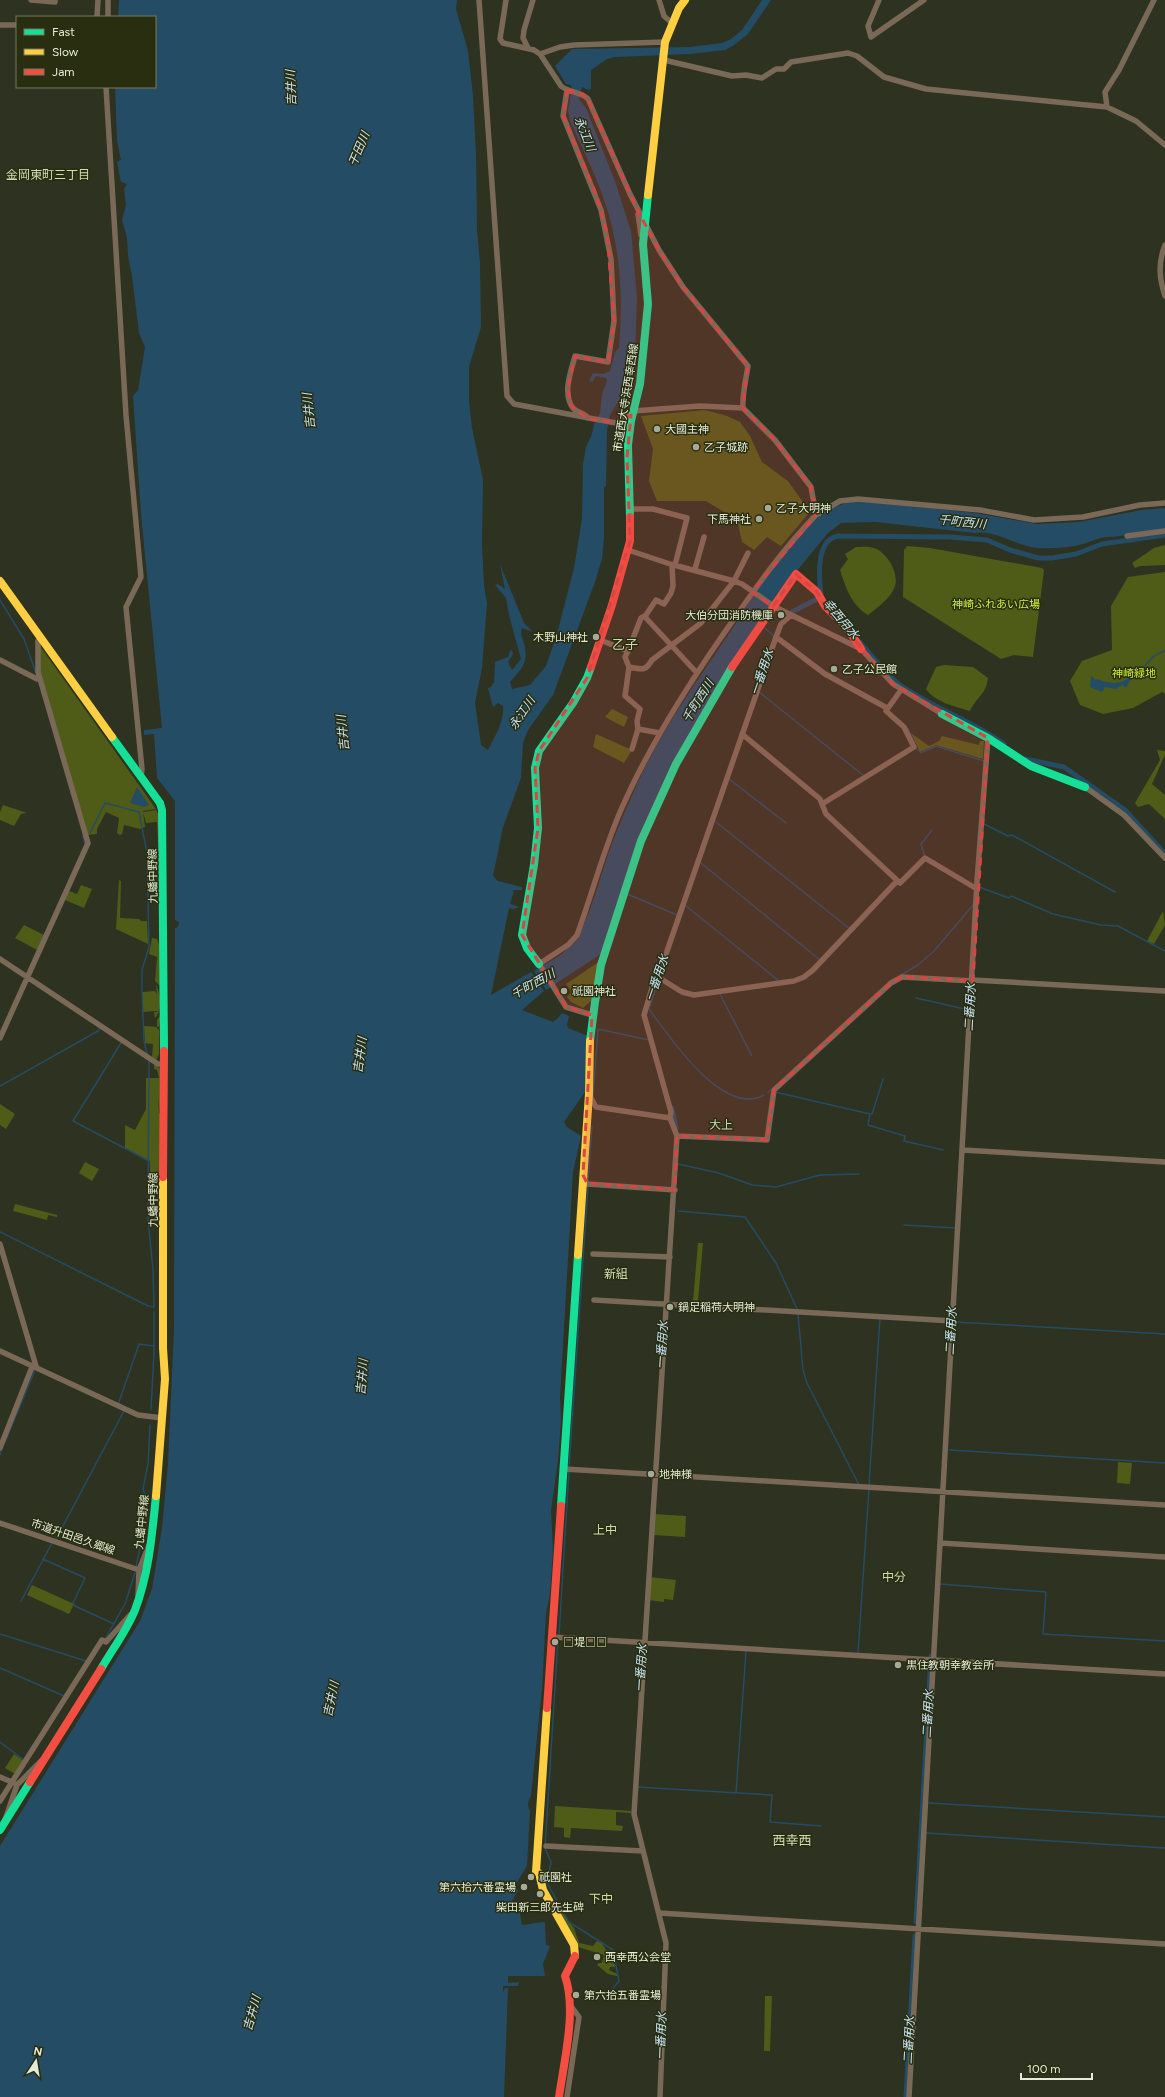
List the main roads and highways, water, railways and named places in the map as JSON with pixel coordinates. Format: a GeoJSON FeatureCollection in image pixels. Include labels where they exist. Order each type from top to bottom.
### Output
{"type":"FeatureCollection","features":[{"type":"Feature","properties":{"kind":"water"},"geometry":{"type":"Polygon","coordinates":[[[119,0],[457,0],[456,9],[468,51],[473,96],[476,155],[481,327],[469,367],[469,401],[472,428],[483,480],[482,544],[484,585],[487,603],[482,668],[475,703],[481,745],[488,750],[498,729],[503,712],[503,706],[498,703],[493,707],[488,688],[491,687],[494,682],[495,662],[508,657],[511,649],[513,654],[508,662],[512,670],[521,659],[506,598],[495,585],[498,584],[505,589],[500,564],[524,623],[533,632],[522,628],[521,632],[526,656],[521,669],[510,682],[512,689],[530,685],[546,666],[557,634],[574,568],[582,519],[583,464],[586,447],[592,434],[594,424],[600,413],[602,394],[607,381],[606,378],[596,376],[592,382],[589,381],[593,373],[603,374],[610,371],[615,352],[619,348],[621,311],[620,274],[618,256],[610,220],[593,172],[570,121],[568,110],[572,88],[571,85],[566,84],[555,66],[572,49],[690,47],[722,43],[731,39],[742,30],[762,0],[771,0],[748,34],[725,50],[690,54],[615,57],[607,59],[591,70],[591,89],[588,90],[582,87],[579,99],[586,108],[615,181],[631,231],[637,297],[635,363],[620,399],[610,415],[607,430],[602,559],[595,582],[553,695],[528,730],[523,743],[521,778],[503,827],[493,876],[498,881],[522,887],[522,890],[512,890],[514,891],[510,904],[519,907],[514,909],[509,908],[491,995],[531,972],[544,991],[522,1010],[553,1022],[562,1013],[569,1016],[567,1025],[568,1028],[588,1036],[585,1092],[564,1122],[567,1127],[581,1136],[573,1172],[560,1397],[561,1420],[558,1461],[551,1510],[553,1549],[550,1594],[546,1613],[542,1689],[531,1796],[528,1803],[530,1811],[527,1866],[516,1884],[518,1891],[509,1905],[510,1908],[518,1901],[522,1925],[545,1923],[546,1945],[550,1946],[543,1964],[545,1976],[508,1976],[508,1983],[519,1982],[518,1986],[503,1986],[503,1992],[505,1988],[508,1988],[504,2097],[0,2097],[0,1846],[140,1621],[152,1589],[162,1528],[168,1464],[174,1329],[175,928],[178,927],[179,922],[175,920],[175,801],[157,778],[154,734],[144,735],[144,730],[162,728],[141,514],[133,396],[138,390],[145,347],[139,333],[128,256],[127,238],[122,220],[126,205],[124,189],[127,184],[121,182],[117,162],[121,160],[117,140],[115,88],[156,88],[156,16],[118,16],[119,0]]]}},
{"type":"Feature","properties":{"kind":"water","name":"千町西川"},"geometry":{"type":"Polygon","coordinates":[[[859,501],[975,513],[1037,524],[1079,522],[1141,510],[1165,508],[1165,529],[1106,537],[1083,544],[1060,548],[1037,548],[990,533],[975,533],[875,522],[841,523],[828,533],[796,572],[665,780],[601,954],[546,990],[534,971],[566,951],[582,928],[621,820],[648,761],[680,706],[758,590],[790,546],[815,520],[825,512],[847,503],[859,501]]]}},
{"type":"Feature","properties":{"kind":"water"},"geometry":{"type":"Polygon","coordinates":[[[1091,676],[1096,680],[1114,683],[1122,682],[1129,677],[1131,679],[1126,688],[1122,685],[1116,689],[1105,687],[1102,692],[1090,687],[1091,676]]]}},
{"type":"Feature","properties":{"kind":"water"},"geometry":{"type":"Polygon","coordinates":[[[137,787],[149,805],[144,807],[130,803],[137,787]]]}},
{"type":"Feature","properties":{"kind":"waterway","name":"幸西用水"},"geometry":{"type":"LineString","coordinates":[[821,595],[819,570],[822,552],[825,545],[831,539],[838,536],[950,537],[987,540],[1010,550],[1038,558],[1052,558],[1076,554],[1102,544],[1165,535]]}},
{"type":"Feature","properties":{"kind":"waterway"},"geometry":{"type":"LineString","coordinates":[[0,600],[24,639],[36,673]]}},
{"type":"Feature","properties":{"kind":"waterway","name":"一番用水"},"geometry":{"type":"LineString","coordinates":[[792,612],[815,600]]}},
{"type":"Feature","properties":{"kind":"waterway"},"geometry":{"type":"LineString","coordinates":[[765,628],[774,636]]}},
{"type":"Feature","properties":{"kind":"waterway","name":"幸西用水"},"geometry":{"type":"LineString","coordinates":[[860,642],[900,685],[1004,744]]}},
{"type":"Feature","properties":{"kind":"waterway"},"geometry":{"type":"LineString","coordinates":[[1130,678],[1136,675],[1150,659],[1165,651]]}},
{"type":"Feature","properties":{"kind":"waterway"},"geometry":{"type":"LineString","coordinates":[[759,692],[864,776]]}},
{"type":"Feature","properties":{"kind":"waterway"},"geometry":{"type":"LineString","coordinates":[[908,729],[913,740]]}},
{"type":"Feature","properties":{"kind":"waterway"},"geometry":{"type":"LineString","coordinates":[[916,748],[921,753],[936,746],[984,761]]}},
{"type":"Feature","properties":{"kind":"waterway","name":"幸西用水"},"geometry":{"type":"LineString","coordinates":[[1025,759],[1064,767],[1125,810],[1165,854]]}},
{"type":"Feature","properties":{"kind":"waterway"},"geometry":{"type":"LineString","coordinates":[[729,779],[786,823]]}},
{"type":"Feature","properties":{"kind":"waterway"},"geometry":{"type":"LineString","coordinates":[[90,833],[105,803],[139,812],[147,853],[149,947],[142,970],[144,1041],[147,1054]]}},
{"type":"Feature","properties":{"kind":"waterway"},"geometry":{"type":"LineString","coordinates":[[716,822],[850,929]]}},
{"type":"Feature","properties":{"kind":"waterway"},"geometry":{"type":"LineString","coordinates":[[984,824],[1008,836],[1012,835],[1115,892]]}},
{"type":"Feature","properties":{"kind":"waterway"},"geometry":{"type":"LineString","coordinates":[[925,857],[921,844],[932,830]]}},
{"type":"Feature","properties":{"kind":"waterway"},"geometry":{"type":"LineString","coordinates":[[83,836],[85,844]]}},
{"type":"Feature","properties":{"kind":"waterway"},"geometry":{"type":"LineString","coordinates":[[701,863],[820,960]]}},
{"type":"Feature","properties":{"kind":"waterway"},"geometry":{"type":"LineString","coordinates":[[979,887],[1009,898],[1011,896],[1053,914],[1101,925],[1118,926],[1165,951]]}},
{"type":"Feature","properties":{"kind":"waterway"},"geometry":{"type":"LineString","coordinates":[[627,894],[677,915]]}},
{"type":"Feature","properties":{"kind":"waterway"},"geometry":{"type":"LineString","coordinates":[[901,975],[918,965],[934,951],[973,905]]}},
{"type":"Feature","properties":{"kind":"waterway"},"geometry":{"type":"LineString","coordinates":[[686,906],[779,981]]}},
{"type":"Feature","properties":{"kind":"waterway"},"geometry":{"type":"LineString","coordinates":[[655,983],[657,984],[649,1009],[683,1054],[699,1071],[715,1085],[732,1095],[748,1099],[764,1095]]}},
{"type":"Feature","properties":{"kind":"waterway"},"geometry":{"type":"LineString","coordinates":[[720,994],[752,1056]]}},
{"type":"Feature","properties":{"kind":"waterway"},"geometry":{"type":"LineString","coordinates":[[916,998],[969,1010]]}},
{"type":"Feature","properties":{"kind":"waterway"},"geometry":{"type":"LineString","coordinates":[[0,1086],[98,1031],[100,1028]]}},
{"type":"Feature","properties":{"kind":"waterway"},"geometry":{"type":"LineString","coordinates":[[593,1098],[598,1029],[649,1040]]}},
{"type":"Feature","properties":{"kind":"waterway"},"geometry":{"type":"LineString","coordinates":[[121,1043],[73,1121],[149,1161]]}},
{"type":"Feature","properties":{"kind":"waterway"},"geometry":{"type":"LineString","coordinates":[[0,1232],[148,1306],[154,1307],[153,1270],[148,1219],[149,1062]]}},
{"type":"Feature","properties":{"kind":"waterway"},"geometry":{"type":"LineString","coordinates":[[883,1079],[872,1114],[870,1114],[868,1125],[905,1136],[904,1141],[943,1150]]}},
{"type":"Feature","properties":{"kind":"waterway"},"geometry":{"type":"LineString","coordinates":[[775,1092],[870,1114]]}},
{"type":"Feature","properties":{"kind":"waterway","name":"一番用水"},"geometry":{"type":"LineString","coordinates":[[672,1108],[676,1128]]}},
{"type":"Feature","properties":{"kind":"waterway"},"geometry":{"type":"LineString","coordinates":[[588,1182],[592,1126]]}},
{"type":"Feature","properties":{"kind":"waterway"},"geometry":{"type":"LineString","coordinates":[[678,1164],[719,1173],[752,1185],[776,1187],[820,1175],[859,1174]]}},
{"type":"Feature","properties":{"kind":"waterway"},"geometry":{"type":"LineString","coordinates":[[569,1468],[588,1186]]}},
{"type":"Feature","properties":{"kind":"waterway"},"geometry":{"type":"LineString","coordinates":[[678,1211],[745,1217],[776,1263],[798,1311]]}},
{"type":"Feature","properties":{"kind":"waterway"},"geometry":{"type":"LineString","coordinates":[[904,1225],[956,1228]]}},
{"type":"Feature","properties":{"kind":"waterway"},"geometry":{"type":"LineString","coordinates":[[151,1409],[154,1353],[154,1312]]}},
{"type":"Feature","properties":{"kind":"waterway"},"geometry":{"type":"LineString","coordinates":[[798,1314],[803,1370],[807,1383],[859,1485]]}},
{"type":"Feature","properties":{"kind":"waterway"},"geometry":{"type":"LineString","coordinates":[[869,1485],[880,1318]]}},
{"type":"Feature","properties":{"kind":"waterway"},"geometry":{"type":"LineString","coordinates":[[955,1322],[1165,1334]]}},
{"type":"Feature","properties":{"kind":"waterway"},"geometry":{"type":"LineString","coordinates":[[118,1405],[139,1344],[154,1346]]}},
{"type":"Feature","properties":{"kind":"waterway"},"geometry":{"type":"LineString","coordinates":[[5,1442],[35,1370]]}},
{"type":"Feature","properties":{"kind":"waterway"},"geometry":{"type":"LineString","coordinates":[[56,1539],[124,1411]]}},
{"type":"Feature","properties":{"kind":"waterway"},"geometry":{"type":"LineString","coordinates":[[136,1567],[141,1542],[146,1498],[143,1489],[148,1464],[150,1425]]}},
{"type":"Feature","properties":{"kind":"waterway"},"geometry":{"type":"LineString","coordinates":[[0,1455],[2,1449]]}},
{"type":"Feature","properties":{"kind":"waterway"},"geometry":{"type":"LineString","coordinates":[[949,1450],[1165,1463]]}},
{"type":"Feature","properties":{"kind":"waterway"},"geometry":{"type":"LineString","coordinates":[[559,1635],[569,1471]]}},
{"type":"Feature","properties":{"kind":"waterway"},"geometry":{"type":"LineString","coordinates":[[858,1653],[869,1489]]}},
{"type":"Feature","properties":{"kind":"waterway"},"geometry":{"type":"LineString","coordinates":[[21,1601],[52,1543]]}},
{"type":"Feature","properties":{"kind":"waterway"},"geometry":{"type":"LineString","coordinates":[[43,1559],[85,1578],[73,1603],[75,1606],[114,1624]]}},
{"type":"Feature","properties":{"kind":"waterway"},"geometry":{"type":"LineString","coordinates":[[105,1639],[125,1604],[135,1573]]}},
{"type":"Feature","properties":{"kind":"waterway"},"geometry":{"type":"LineString","coordinates":[[940,1584],[1046,1592],[1043,1634],[1165,1641]]}},
{"type":"Feature","properties":{"kind":"waterway"},"geometry":{"type":"LineString","coordinates":[[0,1634],[86,1661]]}},
{"type":"Feature","properties":{"kind":"waterway"},"geometry":{"type":"LineString","coordinates":[[558,1639],[545,1848],[551,1862],[547,1883],[569,1922],[613,1950],[619,1981],[605,1998]]}},
{"type":"Feature","properties":{"kind":"waterway"},"geometry":{"type":"LineString","coordinates":[[736,1793],[746,1651]]}},
{"type":"Feature","properties":{"kind":"waterway","name":"二番用水"},"geometry":{"type":"LineString","coordinates":[[916,1922],[931,1656]]}},
{"type":"Feature","properties":{"kind":"waterway"},"geometry":{"type":"LineString","coordinates":[[0,1668],[64,1696]]}},
{"type":"Feature","properties":{"kind":"waterway"},"geometry":{"type":"LineString","coordinates":[[0,1742],[24,1760]]}},
{"type":"Feature","properties":{"kind":"waterway"},"geometry":{"type":"LineString","coordinates":[[637,1787],[772,1795],[770,1822],[821,1826]]}},
{"type":"Feature","properties":{"kind":"waterway"},"geometry":{"type":"LineString","coordinates":[[929,1803],[1165,1817]]}},
{"type":"Feature","properties":{"kind":"waterway"},"geometry":{"type":"LineString","coordinates":[[926,1833],[1165,1848]]}},
{"type":"Feature","properties":{"kind":"waterway","name":"二番用水"},"geometry":{"type":"LineString","coordinates":[[906,2097],[915,1936]]}},
{"type":"Feature","properties":{"kind":"place","name":"大國主神"},"geometry":{"type":"Point","coordinates":[657,429]}},
{"type":"Feature","properties":{"kind":"place","name":"乙子城跡"},"geometry":{"type":"Point","coordinates":[696,447]}},
{"type":"Feature","properties":{"kind":"place","name":"乙子大明神"},"geometry":{"type":"Point","coordinates":[768,508]}},
{"type":"Feature","properties":{"kind":"place","name":"下馬神社"},"geometry":{"type":"Point","coordinates":[759,519]}},
{"type":"Feature","properties":{"kind":"place","name":"大伯分団消防機庫"},"geometry":{"type":"Point","coordinates":[781,615]}},
{"type":"Feature","properties":{"kind":"place","name":"木野山神社"},"geometry":{"type":"Point","coordinates":[596,637]}},
{"type":"Feature","properties":{"kind":"place","name":"乙子公民館"},"geometry":{"type":"Point","coordinates":[834,669]}},
{"type":"Feature","properties":{"kind":"place","name":"祇園神社"},"geometry":{"type":"Point","coordinates":[564,991]}},
{"type":"Feature","properties":{"kind":"place","name":"鍋足稲荷大明神"},"geometry":{"type":"Point","coordinates":[670,1307]}},
{"type":"Feature","properties":{"kind":"place","name":"地神様"},"geometry":{"type":"Point","coordinates":[651,1474]}},
{"type":"Feature","properties":{"kind":"place","name":"□堤□□"},"geometry":{"type":"Point","coordinates":[555,1642]}},
{"type":"Feature","properties":{"kind":"place","name":"黒住教朝幸教会所"},"geometry":{"type":"Point","coordinates":[898,1665]}},
{"type":"Feature","properties":{"kind":"place","name":"祇園社"},"geometry":{"type":"Point","coordinates":[531,1877]}},
{"type":"Feature","properties":{"kind":"place","name":"第六拾六番霊場"},"geometry":{"type":"Point","coordinates":[524,1887]}},
{"type":"Feature","properties":{"kind":"place","name":"柴田新三郎先生碑"},"geometry":{"type":"Point","coordinates":[540,1894]}},
{"type":"Feature","properties":{"kind":"place","name":"西幸西公会堂"},"geometry":{"type":"Point","coordinates":[597,1957]}},
{"type":"Feature","properties":{"kind":"place","name":"第六拾五番霊場"},"geometry":{"type":"Point","coordinates":[576,1995]}},
{"type":"Feature","properties":{"kind":"district","name":"金岡東町三丁目"},"geometry":{"type":"Point","coordinates":[48,175]}},
{"type":"Feature","properties":{"kind":"district","name":"乙子"},"geometry":{"type":"Point","coordinates":[625,644]}},
{"type":"Feature","properties":{"kind":"district","name":"大上"},"geometry":{"type":"Point","coordinates":[721,1125]}},
{"type":"Feature","properties":{"kind":"district","name":"新組"},"geometry":{"type":"Point","coordinates":[616,1274]}},
{"type":"Feature","properties":{"kind":"district","name":"上中"},"geometry":{"type":"Point","coordinates":[605,1530]}},
{"type":"Feature","properties":{"kind":"district","name":"中分"},"geometry":{"type":"Point","coordinates":[894,1577]}},
{"type":"Feature","properties":{"kind":"district","name":"西幸西"},"geometry":{"type":"Point","coordinates":[792,1840]}},
{"type":"Feature","properties":{"kind":"district","name":"下中"},"geometry":{"type":"Point","coordinates":[601,1899]}},
{"type":"Feature","properties":{"kind":"water label","name":"吉井川"},"geometry":{"type":"Point","coordinates":[291,88]}},
{"type":"Feature","properties":{"kind":"water label","name":"永江川"},"geometry":{"type":"Point","coordinates":[585,134]}},
{"type":"Feature","properties":{"kind":"water label","name":"干田川"},"geometry":{"type":"Point","coordinates":[359,149]}},
{"type":"Feature","properties":{"kind":"water label","name":"吉井川"},"geometry":{"type":"Point","coordinates":[309,411]}},
{"type":"Feature","properties":{"kind":"water label","name":"永江川"},"geometry":{"type":"Point","coordinates":[522,713]}},
{"type":"Feature","properties":{"kind":"water label","name":"吉井川"},"geometry":{"type":"Point","coordinates":[343,733]}},
{"type":"Feature","properties":{"kind":"water label","name":"吉井川"},"geometry":{"type":"Point","coordinates":[360,1055]}},
{"type":"Feature","properties":{"kind":"water label","name":"吉井川"},"geometry":{"type":"Point","coordinates":[362,1377]}},
{"type":"Feature","properties":{"kind":"water label","name":"吉井川"},"geometry":{"type":"Point","coordinates":[331,1699]}},
{"type":"Feature","properties":{"kind":"water label","name":"吉井川"},"geometry":{"type":"Point","coordinates":[252,2013]}},
{"type":"Feature","properties":{"kind":"park label","name":"神崎ふれあい広場"},"geometry":{"type":"Point","coordinates":[996,604]}},
{"type":"Feature","properties":{"kind":"park label","name":"神崎緑地"},"geometry":{"type":"Point","coordinates":[1134,673]}}]}
